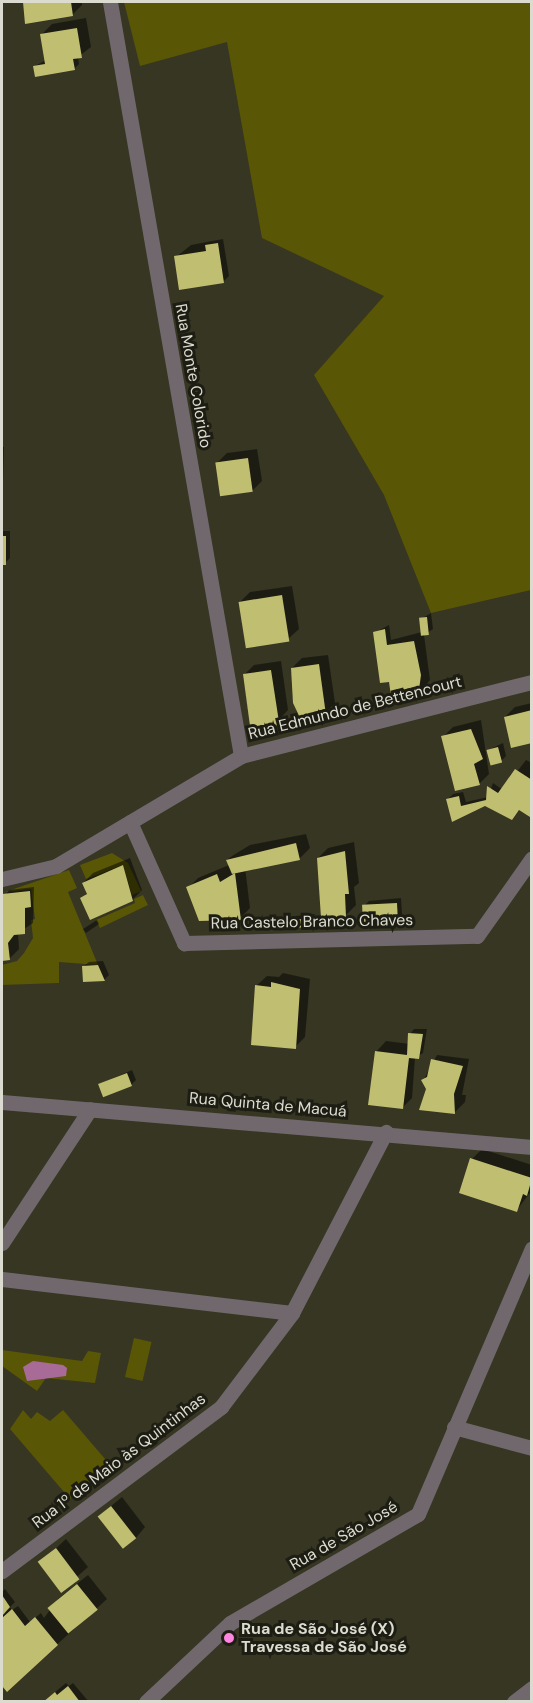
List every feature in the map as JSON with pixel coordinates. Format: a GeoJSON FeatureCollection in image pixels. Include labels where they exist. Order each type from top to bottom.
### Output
{"type":"FeatureCollection","features":[{"type":"Feature","properties":{"kind":"street","name":"Rua Monte Colorido"},"geometry":{"type":"LineString","coordinates":[[110,2],[241,756]]}},
{"type":"Feature","properties":{"kind":"street","name":"Rua Edmundo de Bettencourt"},"geometry":{"type":"LineString","coordinates":[[2,879],[56,866],[241,756],[531,682]]}},
{"type":"Feature","properties":{"kind":"street","name":"Rua Castelo Branco Chaves"},"geometry":{"type":"LineString","coordinates":[[130,822],[184,943],[477,936],[531,858]]}},
{"type":"Feature","properties":{"kind":"street","name":"Rua Quinta de Macuá"},"geometry":{"type":"LineString","coordinates":[[2,1102],[386,1132],[531,1147]]}},
{"type":"Feature","properties":{"kind":"street"},"geometry":{"type":"LineString","coordinates":[[2,1243],[90,1109]]}},
{"type":"Feature","properties":{"kind":"street","name":"Rua 1º de Maio às Quintinhas"},"geometry":{"type":"LineString","coordinates":[[2,1571],[221,1407],[292,1313],[386,1132]]}},
{"type":"Feature","properties":{"kind":"street","name":"Rua de São José"},"geometry":{"type":"LineString","coordinates":[[146,1701],[164,1694],[230,1623],[418,1514],[531,1248]]}},
{"type":"Feature","properties":{"kind":"street"},"geometry":{"type":"LineString","coordinates":[[2,1279],[292,1313]]}},
{"type":"Feature","properties":{"kind":"street"},"geometry":{"type":"LineString","coordinates":[[454,1427],[531,1448]]}},
{"type":"Feature","properties":{"kind":"street"},"geometry":{"type":"LineString","coordinates":[[514,1701],[531,1688]]}},
{"type":"Feature","properties":{"kind":"shaded area"},"geometry":{"type":"Polygon","coordinates":[[[124,2],[531,2],[531,590],[431,613],[384,495],[314,375],[384,296],[262,238],[227,42],[140,66],[124,2]]]}},
{"type":"Feature","properties":{"kind":"shaded area"},"geometry":{"type":"Polygon","coordinates":[[[112,853],[128,863],[141,891],[132,895],[123,865],[86,879],[80,865],[112,853]]]}},
{"type":"Feature","properties":{"kind":"shaded area"},"geometry":{"type":"Polygon","coordinates":[[[69,870],[77,888],[68,892],[98,965],[59,962],[59,983],[2,985],[2,965],[17,961],[24,953],[33,938],[31,920],[35,919],[31,889],[5,892],[69,870]]]}},
{"type":"Feature","properties":{"kind":"shaded area"},"geometry":{"type":"Polygon","coordinates":[[[143,895],[148,905],[100,928],[96,920],[135,903],[134,899],[143,895]]]}},
{"type":"Feature","properties":{"kind":"shaded area"},"geometry":{"type":"Polygon","coordinates":[[[134,1338],[152,1342],[143,1381],[125,1377],[134,1338]]]}},
{"type":"Feature","properties":{"kind":"shaded area"},"geometry":{"type":"Polygon","coordinates":[[[2,1350],[82,1361],[88,1351],[101,1353],[95,1383],[46,1378],[37,1391],[2,1366],[2,1350]]]}},
{"type":"Feature","properties":{"kind":"shaded area"},"geometry":{"type":"Polygon","coordinates":[[[33,1361],[63,1365],[67,1368],[66,1376],[27,1381],[23,1367],[33,1361]]]}},
{"type":"Feature","properties":{"kind":"shaded area"},"geometry":{"type":"Polygon","coordinates":[[[23,1410],[31,1419],[37,1412],[50,1421],[63,1410],[112,1467],[70,1499],[10,1429],[23,1410]]]}},
{"type":"Feature","properties":{"kind":"building"},"geometry":{"type":"Polygon","coordinates":[[[23,2],[71,2],[73,16],[25,24],[23,2]]]}},
{"type":"Feature","properties":{"kind":"building"},"geometry":{"type":"Polygon","coordinates":[[[77,28],[82,58],[73,59],[75,70],[35,77],[33,66],[45,64],[40,34],[77,28]]]}},
{"type":"Feature","properties":{"kind":"building"},"geometry":{"type":"Polygon","coordinates":[[[218,243],[224,283],[179,290],[174,256],[206,251],[205,245],[218,243]]]}},
{"type":"Feature","properties":{"kind":"building"},"geometry":{"type":"Polygon","coordinates":[[[248,458],[253,492],[220,496],[215,463],[248,458]]]}},
{"type":"Feature","properties":{"kind":"building"},"geometry":{"type":"Polygon","coordinates":[[[2,536],[6,536],[6,565],[2,565],[2,536]]]}},
{"type":"Feature","properties":{"kind":"building"},"geometry":{"type":"Polygon","coordinates":[[[282,595],[289,641],[246,648],[239,602],[282,595]]]}},
{"type":"Feature","properties":{"kind":"building"},"geometry":{"type":"Polygon","coordinates":[[[427,617],[429,635],[421,636],[419,618],[427,617]]]}},
{"type":"Feature","properties":{"kind":"building"},"geometry":{"type":"Polygon","coordinates":[[[385,629],[387,645],[414,641],[421,675],[418,697],[396,700],[391,696],[389,682],[380,683],[373,632],[385,629]]]}},
{"type":"Feature","properties":{"kind":"building"},"geometry":{"type":"Polygon","coordinates":[[[319,664],[326,715],[302,722],[293,703],[291,668],[319,664]]]}},
{"type":"Feature","properties":{"kind":"building"},"geometry":{"type":"Polygon","coordinates":[[[271,670],[279,722],[276,726],[254,729],[250,726],[243,674],[271,670]]]}},
{"type":"Feature","properties":{"kind":"building"},"geometry":{"type":"Polygon","coordinates":[[[532,710],[532,743],[511,748],[504,717],[532,710]]]}},
{"type":"Feature","properties":{"kind":"building"},"geometry":{"type":"Polygon","coordinates":[[[471,729],[483,759],[474,764],[480,785],[455,791],[441,736],[471,729]]]}},
{"type":"Feature","properties":{"kind":"building"},"geometry":{"type":"Polygon","coordinates":[[[498,747],[502,762],[491,766],[486,750],[498,747]]]}},
{"type":"Feature","properties":{"kind":"building"},"geometry":{"type":"Polygon","coordinates":[[[515,769],[532,780],[530,817],[519,810],[512,820],[485,806],[452,822],[446,799],[459,796],[461,806],[486,800],[487,786],[498,793],[515,769]]]}},
{"type":"Feature","properties":{"kind":"building"},"geometry":{"type":"Polygon","coordinates":[[[296,843],[300,860],[232,874],[226,860],[296,843]]]}},
{"type":"Feature","properties":{"kind":"building"},"geometry":{"type":"Polygon","coordinates":[[[345,851],[349,894],[345,894],[346,917],[321,918],[317,858],[345,851]]]}},
{"type":"Feature","properties":{"kind":"building"},"geometry":{"type":"Polygon","coordinates":[[[123,865],[133,901],[90,920],[80,898],[87,894],[82,883],[123,865]]]}},
{"type":"Feature","properties":{"kind":"building"},"geometry":{"type":"Polygon","coordinates":[[[235,873],[241,920],[199,921],[186,887],[217,874],[220,882],[235,873]]]}},
{"type":"Feature","properties":{"kind":"building"},"geometry":{"type":"Polygon","coordinates":[[[30,891],[31,907],[25,908],[25,934],[14,935],[8,943],[10,960],[2,961],[2,894],[30,891]]]}},
{"type":"Feature","properties":{"kind":"building"},"geometry":{"type":"Polygon","coordinates":[[[397,903],[398,921],[363,923],[362,905],[397,903]]]}},
{"type":"Feature","properties":{"kind":"building"},"geometry":{"type":"Polygon","coordinates":[[[311,918],[311,927],[290,928],[290,920],[311,918]]]}},
{"type":"Feature","properties":{"kind":"building"},"geometry":{"type":"Polygon","coordinates":[[[98,965],[105,981],[83,982],[82,966],[98,965]]]}},
{"type":"Feature","properties":{"kind":"building"},"geometry":{"type":"Polygon","coordinates":[[[271,982],[300,989],[296,1049],[251,1045],[255,985],[271,987],[271,982]]]}},
{"type":"Feature","properties":{"kind":"building"},"geometry":{"type":"Polygon","coordinates":[[[408,1033],[423,1034],[419,1059],[409,1058],[403,1109],[368,1105],[375,1051],[407,1055],[408,1033]]]}},
{"type":"Feature","properties":{"kind":"building"},"geometry":{"type":"Polygon","coordinates":[[[431,1059],[463,1066],[454,1094],[455,1114],[419,1110],[426,1089],[421,1080],[427,1077],[431,1059]]]}},
{"type":"Feature","properties":{"kind":"building"},"geometry":{"type":"Polygon","coordinates":[[[127,1073],[132,1086],[103,1097],[98,1084],[127,1073]]]}},
{"type":"Feature","properties":{"kind":"building"},"geometry":{"type":"Polygon","coordinates":[[[470,1158],[532,1178],[527,1196],[523,1194],[517,1212],[459,1193],[470,1158]]]}},
{"type":"Feature","properties":{"kind":"building"},"geometry":{"type":"Polygon","coordinates":[[[111,1506],[136,1538],[123,1549],[98,1516],[111,1506]]]}},
{"type":"Feature","properties":{"kind":"building"},"geometry":{"type":"Polygon","coordinates":[[[56,1548],[79,1579],[61,1593],[38,1562],[56,1548]]]}},
{"type":"Feature","properties":{"kind":"building"},"geometry":{"type":"Polygon","coordinates":[[[77,1584],[98,1610],[68,1634],[47,1608],[77,1584]]]}},
{"type":"Feature","properties":{"kind":"building"},"geometry":{"type":"Polygon","coordinates":[[[2,1595],[10,1607],[2,1616],[2,1595]]]}},
{"type":"Feature","properties":{"kind":"building"},"geometry":{"type":"Polygon","coordinates":[[[12,1609],[25,1626],[35,1617],[58,1645],[7,1692],[2,1686],[2,1618],[12,1609]]]}},
{"type":"Feature","properties":{"kind":"building"},"geometry":{"type":"Polygon","coordinates":[[[68,1686],[80,1702],[43,1702],[55,1692],[57,1695],[68,1686]]]}},
{"type":"Feature","properties":{"kind":"place","name":"Rua de São José (X) Travessa de São José"},"geometry":{"type":"Point","coordinates":[229,1638]}}]}
